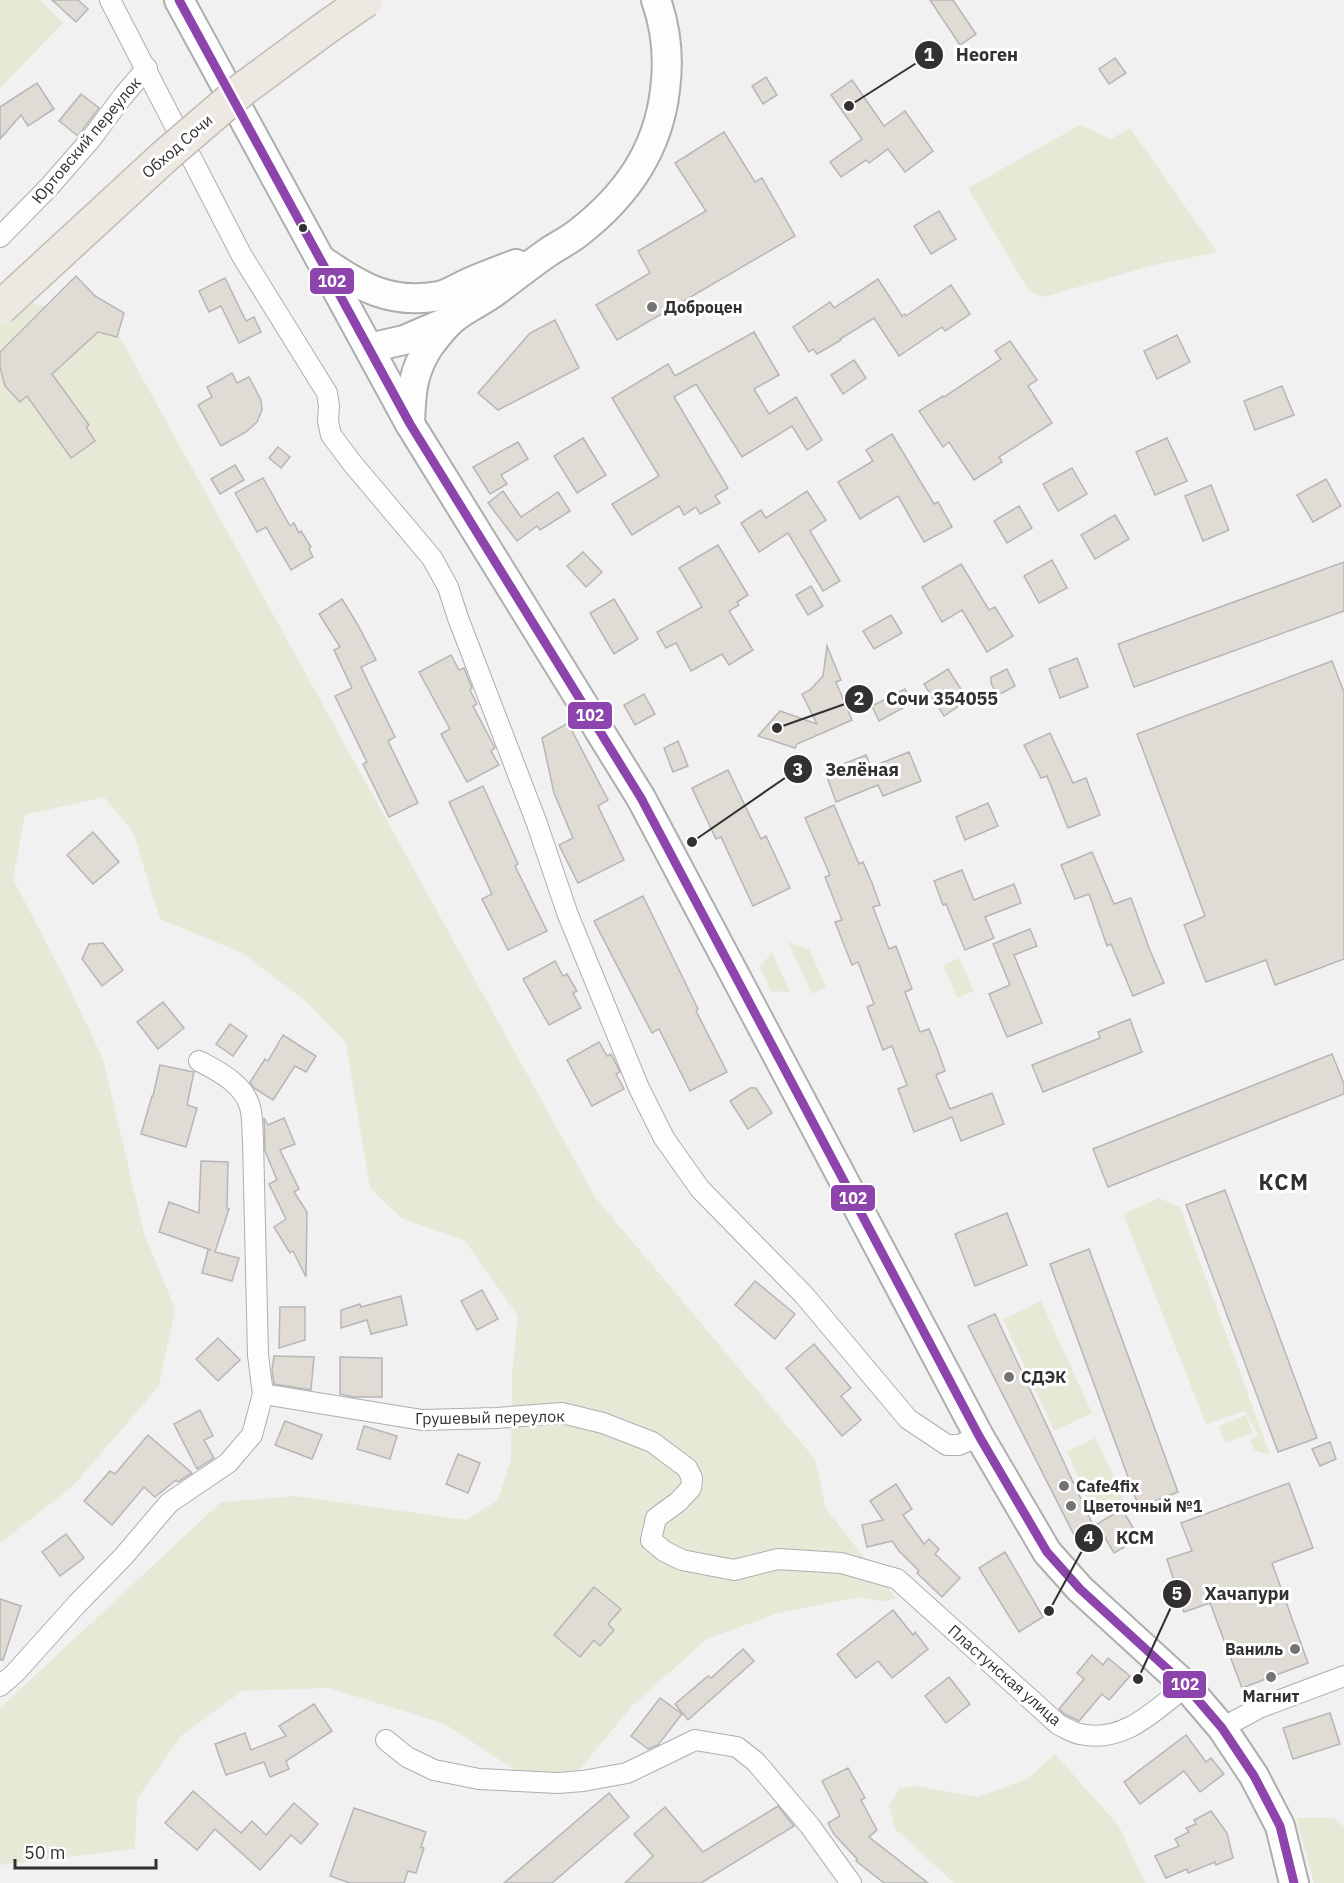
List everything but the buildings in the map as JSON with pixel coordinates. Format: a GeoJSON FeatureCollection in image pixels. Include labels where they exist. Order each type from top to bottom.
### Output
{"type":"FeatureCollection","features":[{"type":"Feature","properties":{"kind":"highway","name":"Обход Сочи"},"geometry":{"type":"LineString","coordinates":[[0,308],[165,156],[243,89],[366,0]]}},
{"type":"Feature","properties":{"kind":"main road"},"geometry":{"type":"LineString","coordinates":[[179,0],[410,424],[641,798],[980,1436],[1047,1552],[1080,1589],[1186,1686],[1222,1728],[1254,1776],[1280,1826],[1294,1883]]}},
{"type":"Feature","properties":{"kind":"main road"},"geometry":{"type":"LineString","coordinates":[[410,424],[411,387],[447,307],[470,282],[549,252],[576,235],[604,212],[633,177],[652,145],[663,108],[667,72],[665,41],[656,0]]}},
{"type":"Feature","properties":{"kind":"main road"},"geometry":{"type":"LineString","coordinates":[[319,258],[351,280],[377,293],[447,307]]}},
{"type":"Feature","properties":{"kind":"main road"},"geometry":{"type":"LineString","coordinates":[[369,348],[397,326],[447,307]]}},
{"type":"Feature","properties":{"kind":"street"},"geometry":{"type":"LineString","coordinates":[[110,0],[242,256],[327,393],[331,435],[432,558],[448,587],[536,820],[568,915],[639,1088],[664,1138],[700,1189],[804,1295],[908,1419],[947,1445],[958,1445],[980,1436]]}},
{"type":"Feature","properties":{"kind":"street","name":"Юртовский переулок"},"geometry":{"type":"LineString","coordinates":[[0,237],[49,187],[91,139],[147,68]]}},
{"type":"Feature","properties":{"kind":"street"},"geometry":{"type":"LineString","coordinates":[[0,1686],[15,1673],[123,1557],[169,1503],[228,1462],[252,1435],[263,1394],[258,1355],[251,1107],[245,1094],[231,1081],[199,1061]]}},
{"type":"Feature","properties":{"kind":"street","name":"Грушевый переулок"},"geometry":{"type":"LineString","coordinates":[[263,1394],[422,1420],[562,1413],[603,1423],[652,1442],[687,1467],[692,1478],[691,1488],[678,1502],[656,1518],[651,1540],[664,1551],[682,1560],[734,1570],[778,1559],[842,1563],[897,1579]]}},
{"type":"Feature","properties":{"kind":"street","name":"Пластунская улица"},"geometry":{"type":"LineString","coordinates":[[897,1579],[1059,1725],[1080,1734],[1101,1736],[1134,1727],[1186,1686]]}},
{"type":"Feature","properties":{"kind":"street"},"geometry":{"type":"LineString","coordinates":[[1222,1728],[1259,1708],[1344,1676]]}},
{"type":"Feature","properties":{"kind":"street"},"geometry":{"type":"LineString","coordinates":[[386,1740],[407,1757],[434,1770],[479,1779],[558,1783],[627,1773],[696,1740],[737,1747],[756,1762],[810,1826],[851,1883]]}},
{"type":"Feature","properties":{"kind":"green space"},"geometry":{"type":"Polygon","coordinates":[[[0,0],[40,0],[63,23],[0,88],[0,0]]]}},
{"type":"Feature","properties":{"kind":"green space"},"geometry":{"type":"Polygon","coordinates":[[[1080,125],[1111,139],[1130,128],[1217,252],[1150,266],[1044,297],[1029,291],[968,188],[1080,125]]]}},
{"type":"Feature","properties":{"kind":"green space"},"geometry":{"type":"Polygon","coordinates":[[[0,295],[112,323],[595,1197],[815,1459],[826,1509],[896,1598],[884,1602],[860,1597],[778,1613],[707,1639],[633,1705],[575,1775],[524,1776],[445,1724],[329,1688],[242,1691],[181,1736],[137,1799],[135,1849],[0,1865],[0,1708],[221,1502],[295,1496],[466,1520],[498,1500],[511,1458],[512,1375],[518,1316],[465,1241],[401,1218],[370,1188],[346,1043],[308,1003],[242,953],[160,919],[133,832],[104,797],[25,815],[13,879],[103,1059],[144,1233],[175,1309],[159,1386],[73,1486],[0,1543],[0,295]]]}},
{"type":"Feature","properties":{"kind":"green space"},"geometry":{"type":"Polygon","coordinates":[[[788,942],[809,949],[826,987],[812,994],[788,942]]]}},
{"type":"Feature","properties":{"kind":"green space"},"geometry":{"type":"Polygon","coordinates":[[[772,952],[790,992],[771,991],[760,967],[772,952]]]}},
{"type":"Feature","properties":{"kind":"green space"},"geometry":{"type":"Polygon","coordinates":[[[959,958],[974,991],[957,998],[943,965],[959,958]]]}},
{"type":"Feature","properties":{"kind":"green space"},"geometry":{"type":"Polygon","coordinates":[[[1159,1198],[1180,1207],[1270,1455],[1254,1450],[1250,1439],[1258,1435],[1245,1411],[1206,1424],[1123,1214],[1159,1198]]]}},
{"type":"Feature","properties":{"kind":"green space"},"geometry":{"type":"Polygon","coordinates":[[[1041,1301],[1092,1413],[1054,1431],[1003,1319],[1041,1301]]]}},
{"type":"Feature","properties":{"kind":"green space"},"geometry":{"type":"Polygon","coordinates":[[[1246,1415],[1253,1433],[1225,1443],[1219,1426],[1246,1415]]]}},
{"type":"Feature","properties":{"kind":"green space"},"geometry":{"type":"Polygon","coordinates":[[[1096,1438],[1125,1502],[1095,1516],[1067,1451],[1096,1438]]]}},
{"type":"Feature","properties":{"kind":"green space"},"geometry":{"type":"Polygon","coordinates":[[[1055,1754],[1119,1826],[1145,1883],[954,1883],[895,1829],[889,1806],[900,1788],[918,1786],[977,1797],[1027,1779],[1055,1754]]]}},
{"type":"Feature","properties":{"kind":"green space"},"geometry":{"type":"Polygon","coordinates":[[[1296,1818],[1333,1818],[1344,1827],[1344,1883],[1314,1883],[1296,1818]]]}},
{"type":"Feature","properties":{"kind":"transit line","name":"102"},"geometry":{"type":"LineString","coordinates":[[179,0],[410,424],[641,798],[979,1436],[1047,1552],[1080,1589],[1186,1686],[1222,1728],[1254,1776],[1280,1826],[1294,1883]]}},
{"type":"Feature","properties":{"kind":"place","name":"Неоген"},"geometry":{"type":"Point","coordinates":[849,106]}},
{"type":"Feature","properties":{"kind":"place","name":"Доброцен"},"geometry":{"type":"Point","coordinates":[652,307]}},
{"type":"Feature","properties":{"kind":"place","name":"Сочи 354055"},"geometry":{"type":"Point","coordinates":[777,728]}},
{"type":"Feature","properties":{"kind":"place","name":"Зелёная"},"geometry":{"type":"Point","coordinates":[692,842]}},
{"type":"Feature","properties":{"kind":"place","name":"СДЭК"},"geometry":{"type":"Point","coordinates":[1009,1377]}},
{"type":"Feature","properties":{"kind":"place","name":"Cafe4fix"},"geometry":{"type":"Point","coordinates":[1064,1486]}},
{"type":"Feature","properties":{"kind":"place","name":"Цветочный №1"},"geometry":{"type":"Point","coordinates":[1071,1506]}},
{"type":"Feature","properties":{"kind":"place","name":"КСМ"},"geometry":{"type":"Point","coordinates":[1049,1611]}},
{"type":"Feature","properties":{"kind":"place","name":"Ваниль"},"geometry":{"type":"Point","coordinates":[1295,1649]}},
{"type":"Feature","properties":{"kind":"place","name":"Магнит"},"geometry":{"type":"Point","coordinates":[1271,1677]}},
{"type":"Feature","properties":{"kind":"place","name":"Хачапури"},"geometry":{"type":"Point","coordinates":[1138,1679]}},
{"type":"Feature","properties":{"kind":"district","name":"КСМ"},"geometry":{"type":"Point","coordinates":[1284,1181]}}]}
